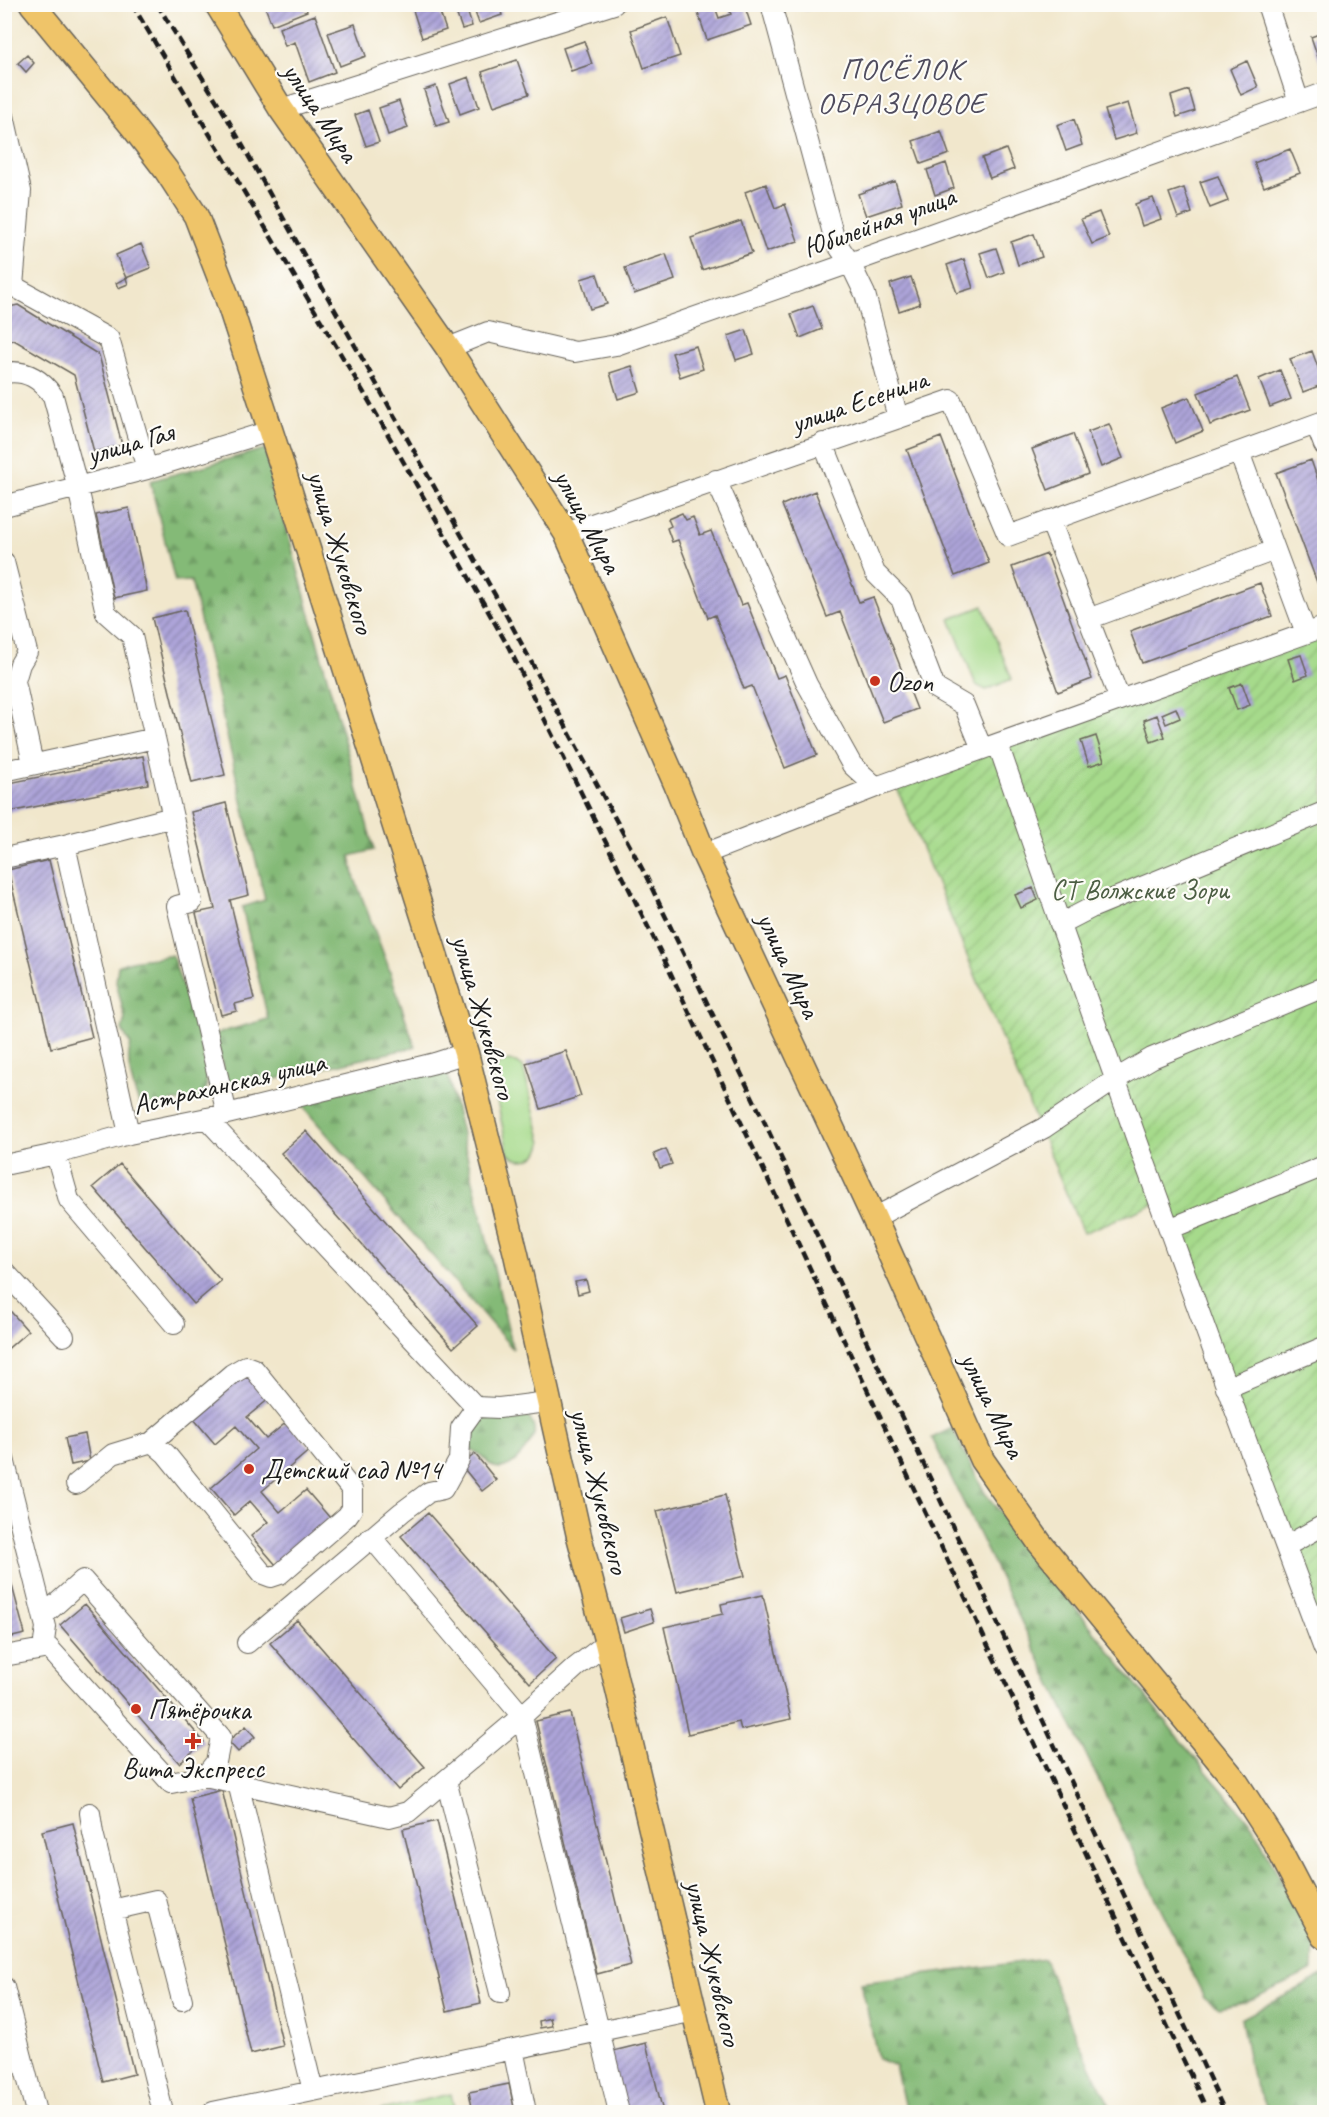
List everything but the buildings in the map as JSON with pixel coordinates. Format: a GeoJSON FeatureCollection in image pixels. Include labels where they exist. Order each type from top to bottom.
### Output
{"type":"FeatureCollection","features":[{"type":"Feature","properties":{"kind":"main road","name":"улица Жуковского"},"geometry":{"type":"LineString","coordinates":[[32,4],[166,170],[196,216],[226,294],[466,1053],[516,1254],[579,1536],[607,1643],[718,2112]]}},
{"type":"Feature","properties":{"kind":"main road","name":"улица Мира"},"geometry":{"type":"LineString","coordinates":[[218,4],[281,109],[448,348],[566,533],[676,784],[704,854],[874,1218],[982,1460],[1039,1542],[1234,1779],[1276,1844],[1324,1936]]}},
{"type":"Feature","properties":{"kind":"street"},"geometry":{"type":"LineString","coordinates":[[281,109],[614,4]]}},
{"type":"Feature","properties":{"kind":"street"},"geometry":{"type":"LineString","coordinates":[[771,4],[835,241],[850,263],[865,294],[898,418]]}},
{"type":"Feature","properties":{"kind":"street"},"geometry":{"type":"LineString","coordinates":[[1267,4],[1299,102]]}},
{"type":"Feature","properties":{"kind":"street","name":"Юбилейная улица"},"geometry":{"type":"LineString","coordinates":[[448,348],[488,332],[575,352],[616,345],[1324,93]]}},
{"type":"Feature","properties":{"kind":"street"},"geometry":{"type":"LineString","coordinates":[[4,116],[21,191],[9,286],[109,339],[147,469]]}},
{"type":"Feature","properties":{"kind":"street"},"geometry":{"type":"LineString","coordinates":[[4,373],[14,371],[30,375],[44,384],[53,396],[78,488],[106,613],[132,636],[192,902],[177,906],[227,1114]]}},
{"type":"Feature","properties":{"kind":"street","name":"улица Есенина"},"geometry":{"type":"LineString","coordinates":[[566,533],[951,400],[1008,536],[1320,422]]}},
{"type":"Feature","properties":{"kind":"street"},"geometry":{"type":"LineString","coordinates":[[1320,422],[1324,445]]}},
{"type":"Feature","properties":{"kind":"street","name":"улица Гая"},"geometry":{"type":"LineString","coordinates":[[4,506],[147,469],[270,431]]}},
{"type":"Feature","properties":{"kind":"street"},"geometry":{"type":"LineString","coordinates":[[823,443],[875,573],[901,599],[935,688],[964,705],[990,746],[1059,924],[1226,1389],[1324,1649]]}},
{"type":"Feature","properties":{"kind":"street"},"geometry":{"type":"LineString","coordinates":[[1239,452],[1306,633]]}},
{"type":"Feature","properties":{"kind":"street"},"geometry":{"type":"LineString","coordinates":[[716,480],[807,684],[852,765],[876,787]]}},
{"type":"Feature","properties":{"kind":"street"},"geometry":{"type":"LineString","coordinates":[[1050,520],[1120,700]]}},
{"type":"Feature","properties":{"kind":"street"},"geometry":{"type":"LineString","coordinates":[[1088,619],[1275,550]]}},
{"type":"Feature","properties":{"kind":"street"},"geometry":{"type":"LineString","coordinates":[[4,562],[27,652],[20,664],[15,681],[33,765]]}},
{"type":"Feature","properties":{"kind":"street"},"geometry":{"type":"LineString","coordinates":[[704,854],[876,787],[1324,627]]}},
{"type":"Feature","properties":{"kind":"street"},"geometry":{"type":"LineString","coordinates":[[4,771],[155,738]]}},
{"type":"Feature","properties":{"kind":"street"},"geometry":{"type":"LineString","coordinates":[[1059,924],[1091,908],[1324,812]]}},
{"type":"Feature","properties":{"kind":"street"},"geometry":{"type":"LineString","coordinates":[[4,858],[173,817]]}},
{"type":"Feature","properties":{"kind":"street"},"geometry":{"type":"LineString","coordinates":[[65,845],[129,1134]]}},
{"type":"Feature","properties":{"kind":"street"},"geometry":{"type":"LineString","coordinates":[[874,1218],[1044,1128],[1116,1079],[1152,1058],[1324,987]]}},
{"type":"Feature","properties":{"kind":"street","name":"Астраханская улица"},"geometry":{"type":"LineString","coordinates":[[4,1165],[57,1154],[129,1134],[227,1114],[435,1063],[466,1053]]}},
{"type":"Feature","properties":{"kind":"street"},"geometry":{"type":"LineString","coordinates":[[206,1118],[476,1407],[499,1408],[548,1402]]}},
{"type":"Feature","properties":{"kind":"street"},"geometry":{"type":"LineString","coordinates":[[57,1154],[69,1200],[174,1324]]}},
{"type":"Feature","properties":{"kind":"street"},"geometry":{"type":"LineString","coordinates":[[1169,1229],[1324,1166]]}},
{"type":"Feature","properties":{"kind":"street"},"geometry":{"type":"LineString","coordinates":[[4,1271],[64,1336]]}},
{"type":"Feature","properties":{"kind":"street"},"geometry":{"type":"LineString","coordinates":[[1226,1389],[1324,1347]]}},
{"type":"Feature","properties":{"kind":"street"},"geometry":{"type":"LineString","coordinates":[[76,1484],[113,1455],[152,1442],[232,1374],[246,1366],[254,1369],[352,1490],[354,1499],[352,1509],[347,1516],[276,1576]]}},
{"type":"Feature","properties":{"kind":"street"},"geometry":{"type":"LineString","coordinates":[[247,1643],[371,1537],[429,1492],[443,1489],[459,1460],[461,1428],[476,1407]]}},
{"type":"Feature","properties":{"kind":"street"},"geometry":{"type":"LineString","coordinates":[[152,1442],[166,1454],[263,1574],[276,1576],[296,1602]]}},
{"type":"Feature","properties":{"kind":"street"},"geometry":{"type":"LineString","coordinates":[[4,1459],[44,1615],[46,1627],[43,1649]]}},
{"type":"Feature","properties":{"kind":"street"},"geometry":{"type":"LineString","coordinates":[[1286,1546],[1324,1526]]}},
{"type":"Feature","properties":{"kind":"street"},"geometry":{"type":"LineString","coordinates":[[371,1537],[522,1716],[619,2112]]}},
{"type":"Feature","properties":{"kind":"street"},"geometry":{"type":"LineString","coordinates":[[44,1615],[83,1580],[221,1737],[216,1762],[205,1776]]}},
{"type":"Feature","properties":{"kind":"street"},"geometry":{"type":"LineString","coordinates":[[4,1656],[49,1648],[171,1783],[205,1776],[389,1817],[408,1812],[607,1643]]}},
{"type":"Feature","properties":{"kind":"street"},"geometry":{"type":"LineString","coordinates":[[446,1780],[500,1993]]}},
{"type":"Feature","properties":{"kind":"street"},"geometry":{"type":"LineString","coordinates":[[238,1783],[313,2091]]}},
{"type":"Feature","properties":{"kind":"street"},"geometry":{"type":"LineString","coordinates":[[90,1814],[163,2112]]}},
{"type":"Feature","properties":{"kind":"street"},"geometry":{"type":"LineString","coordinates":[[112,1910],[156,1900],[182,2000]]}},
{"type":"Feature","properties":{"kind":"street"},"geometry":{"type":"LineString","coordinates":[[4,1987],[36,2112]]}},
{"type":"Feature","properties":{"kind":"street"},"geometry":{"type":"LineString","coordinates":[[213,2112],[239,2110],[313,2091],[695,2011]]}},
{"type":"Feature","properties":{"kind":"street"},"geometry":{"type":"LineString","coordinates":[[513,2049],[526,2112]]}},
{"type":"Feature","properties":{"kind":"green space"},"geometry":{"type":"Polygon","coordinates":[[[265,449],[374,850],[350,856],[355,879],[387,963],[415,1047],[228,1090],[215,1034],[268,1019],[242,907],[265,900],[191,581],[175,582],[150,481],[265,449]]]}},
{"type":"Feature","properties":{"kind":"green space"},"geometry":{"type":"Polygon","coordinates":[[[983,606],[1012,679],[986,690],[976,685],[950,619],[983,606]]]}},
{"type":"Feature","properties":{"kind":"green space","name":"СТ Волжские Зори"},"geometry":{"type":"Polygon","coordinates":[[[1324,627],[1324,1649],[1159,1202],[1083,1233],[894,781],[1324,627]]]}},
{"type":"Feature","properties":{"kind":"green space"},"geometry":{"type":"Polygon","coordinates":[[[172,955],[207,1067],[206,1097],[186,1102],[174,1101],[152,1109],[141,1108],[129,1068],[131,1045],[122,1030],[125,1018],[116,982],[118,966],[131,961],[172,955]]]}},
{"type":"Feature","properties":{"kind":"green space"},"geometry":{"type":"Polygon","coordinates":[[[507,1061],[516,1062],[523,1067],[542,1143],[537,1154],[523,1160],[508,1153],[492,1077],[496,1066],[507,1061]]]}},
{"type":"Feature","properties":{"kind":"green space"},"geometry":{"type":"Polygon","coordinates":[[[446,1067],[513,1349],[298,1101],[446,1067]]]}},
{"type":"Feature","properties":{"kind":"green space"},"geometry":{"type":"Polygon","coordinates":[[[524,1412],[533,1424],[534,1435],[525,1450],[512,1464],[496,1468],[478,1453],[465,1447],[466,1424],[478,1416],[524,1412]]]}},
{"type":"Feature","properties":{"kind":"green space"},"geometry":{"type":"Polygon","coordinates":[[[952,1428],[985,1493],[1184,1745],[1252,1825],[1314,1942],[1313,1970],[1244,2003],[1218,2008],[1204,1997],[932,1438],[952,1428]]]}},
{"type":"Feature","properties":{"kind":"green space"},"geometry":{"type":"Polygon","coordinates":[[[1044,1959],[1078,2041],[1113,2112],[906,2112],[895,2066],[878,2059],[861,1983],[1044,1959]]]}},
{"type":"Feature","properties":{"kind":"green space"},"geometry":{"type":"Polygon","coordinates":[[[1322,1976],[1324,1981],[1324,2112],[1269,2112],[1252,2077],[1241,2019],[1322,1976]]]}},
{"type":"Feature","properties":{"kind":"green space"},"geometry":{"type":"Polygon","coordinates":[[[451,2094],[455,2112],[372,2112],[451,2094]]]}},
{"type":"Feature","properties":{"kind":"railway"},"geometry":{"type":"LineString","coordinates":[[132,4],[370,403],[509,648],[664,959],[1208,2112]]}},
{"type":"Feature","properties":{"kind":"railway"},"geometry":{"type":"LineString","coordinates":[[157,4],[226,116],[504,611],[646,876],[763,1119],[1225,2112]]}},
{"type":"Feature","properties":{"kind":"place","name":"Ozon"},"geometry":{"type":"Point","coordinates":[875,681]}},
{"type":"Feature","properties":{"kind":"place","name":"Детский сад №14"},"geometry":{"type":"Point","coordinates":[249,1469]}},
{"type":"Feature","properties":{"kind":"place","name":"Пятёрочка"},"geometry":{"type":"Point","coordinates":[136,1709]}},
{"type":"Feature","properties":{"kind":"place","name":"Вита Экспресс"},"geometry":{"type":"Point","coordinates":[193,1741]}},
{"type":"Feature","properties":{"kind":"district","name":"ПОСЁЛОК ОБРАЗЦОВОЕ"},"geometry":{"type":"Point","coordinates":[902,86]}}]}
